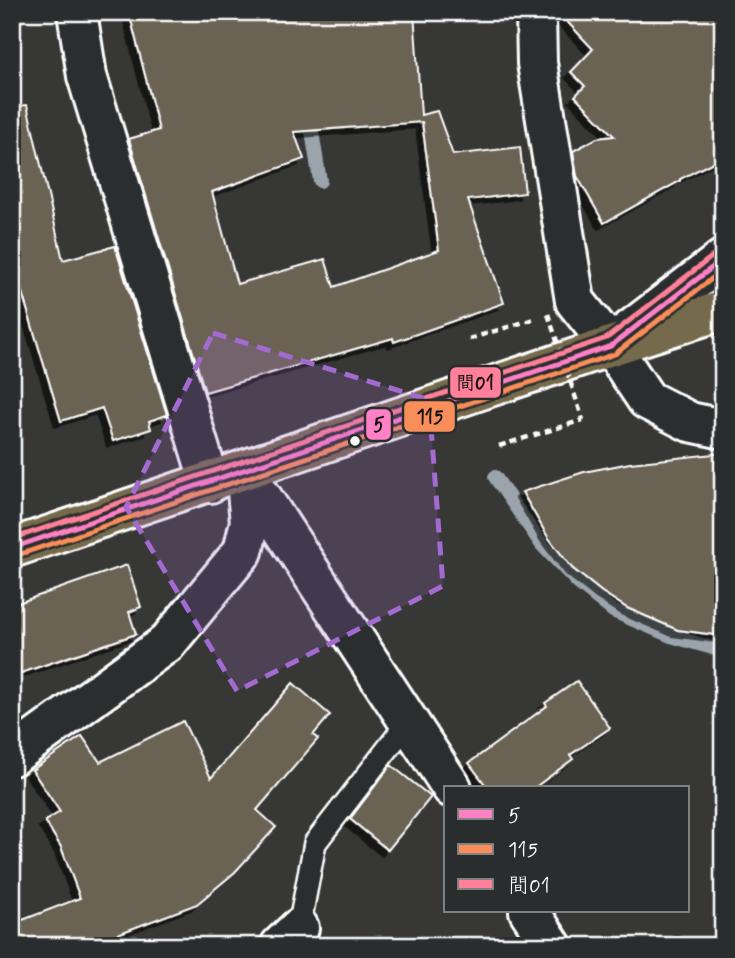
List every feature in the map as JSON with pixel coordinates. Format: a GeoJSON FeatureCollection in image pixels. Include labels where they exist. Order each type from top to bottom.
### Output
{"type":"FeatureCollection","features":[{"type":"Feature","properties":{"kind":"highway"},"geometry":{"type":"LineString","coordinates":[[12,548],[723,310]]}},
{"type":"Feature","properties":{"kind":"street"},"geometry":{"type":"LineString","coordinates":[[12,756],[167,643],[243,551],[250,522],[227,477],[87,76],[77,12]]}},
{"type":"Feature","properties":{"kind":"street"},"geometry":{"type":"LineString","coordinates":[[542,17],[537,63],[575,300],[611,346],[647,400],[690,422],[723,429]]}},
{"type":"Feature","properties":{"kind":"street"},"geometry":{"type":"LineString","coordinates":[[611,346],[723,259]]}},
{"type":"Feature","properties":{"kind":"street"},"geometry":{"type":"LineString","coordinates":[[227,477],[409,721],[451,786]]}},
{"type":"Feature","properties":{"kind":"street"},"geometry":{"type":"LineString","coordinates":[[530,912],[552,946]]}},
{"type":"Feature","properties":{"kind":"lane"},"geometry":{"type":"LineString","coordinates":[[290,937],[315,843],[409,721]]}},
{"type":"Feature","properties":{"kind":"path"},"geometry":{"type":"LineString","coordinates":[[470,339],[548,314],[583,420],[499,446]]}},
{"type":"Feature","properties":{"kind":"highlighted area"},"geometry":{"type":"Polygon","coordinates":[[[213,333],[429,400],[443,586],[237,691],[126,507],[213,333]]]}},
{"type":"Feature","properties":{"kind":"building"},"geometry":{"type":"Polygon","coordinates":[[[129,12],[414,12],[421,115],[437,111],[453,155],[520,147],[525,193],[468,200],[504,303],[394,342],[393,338],[205,392],[129,139],[159,130],[129,12]],[[422,122],[294,132],[304,159],[212,192],[237,284],[325,259],[334,287],[439,250],[422,122]]]}},
{"type":"Feature","properties":{"kind":"building"},"geometry":{"type":"Polygon","coordinates":[[[558,12],[723,12],[723,157],[604,223],[577,176],[573,151],[597,138],[614,136],[575,96],[585,86],[571,72],[593,49],[558,12]]]}},
{"type":"Feature","properties":{"kind":"building"},"geometry":{"type":"Polygon","coordinates":[[[27,105],[63,260],[115,246],[167,415],[149,421],[151,429],[113,441],[102,408],[61,421],[12,259],[12,107],[27,105]]]}},
{"type":"Feature","properties":{"kind":"building"},"geometry":{"type":"Polygon","coordinates":[[[723,453],[723,636],[678,630],[627,608],[602,592],[572,568],[548,537],[522,492],[584,472],[630,463],[723,453]]]}},
{"type":"Feature","properties":{"kind":"building"},"geometry":{"type":"Polygon","coordinates":[[[127,565],[141,607],[129,612],[136,634],[12,676],[12,605],[127,565]]]}},
{"type":"Feature","properties":{"kind":"building"},"geometry":{"type":"Polygon","coordinates":[[[577,681],[610,728],[570,755],[573,759],[537,786],[486,786],[469,763],[547,706],[545,703],[577,681]]]}},
{"type":"Feature","properties":{"kind":"building"},"geometry":{"type":"Polygon","coordinates":[[[293,683],[330,715],[313,735],[318,739],[257,810],[276,827],[235,872],[197,904],[86,946],[12,946],[12,924],[80,898],[61,847],[45,821],[60,812],[32,770],[82,736],[100,762],[183,721],[211,778],[293,683]]]}},
{"type":"Feature","properties":{"kind":"building"},"geometry":{"type":"Polygon","coordinates":[[[391,765],[431,797],[388,850],[350,819],[391,765]]]}},
{"type":"Feature","properties":{"kind":"waterway"},"geometry":{"type":"LineString","coordinates":[[309,113],[320,181]]}},
{"type":"Feature","properties":{"kind":"waterway"},"geometry":{"type":"LineString","coordinates":[[495,477],[542,545],[578,583],[613,611],[671,636],[723,651]]}},
{"type":"Feature","properties":{"kind":"transit line","name":"間01"},"geometry":{"type":"LineString","coordinates":[[12,539],[607,338],[718,252]]}},
{"type":"Feature","properties":{"kind":"transit line","name":"5"},"geometry":{"type":"LineString","coordinates":[[12,548],[611,346],[723,259]]}},
{"type":"Feature","properties":{"kind":"transit line","name":"115"},"geometry":{"type":"LineString","coordinates":[[15,556],[615,354],[723,270]]}}]}
